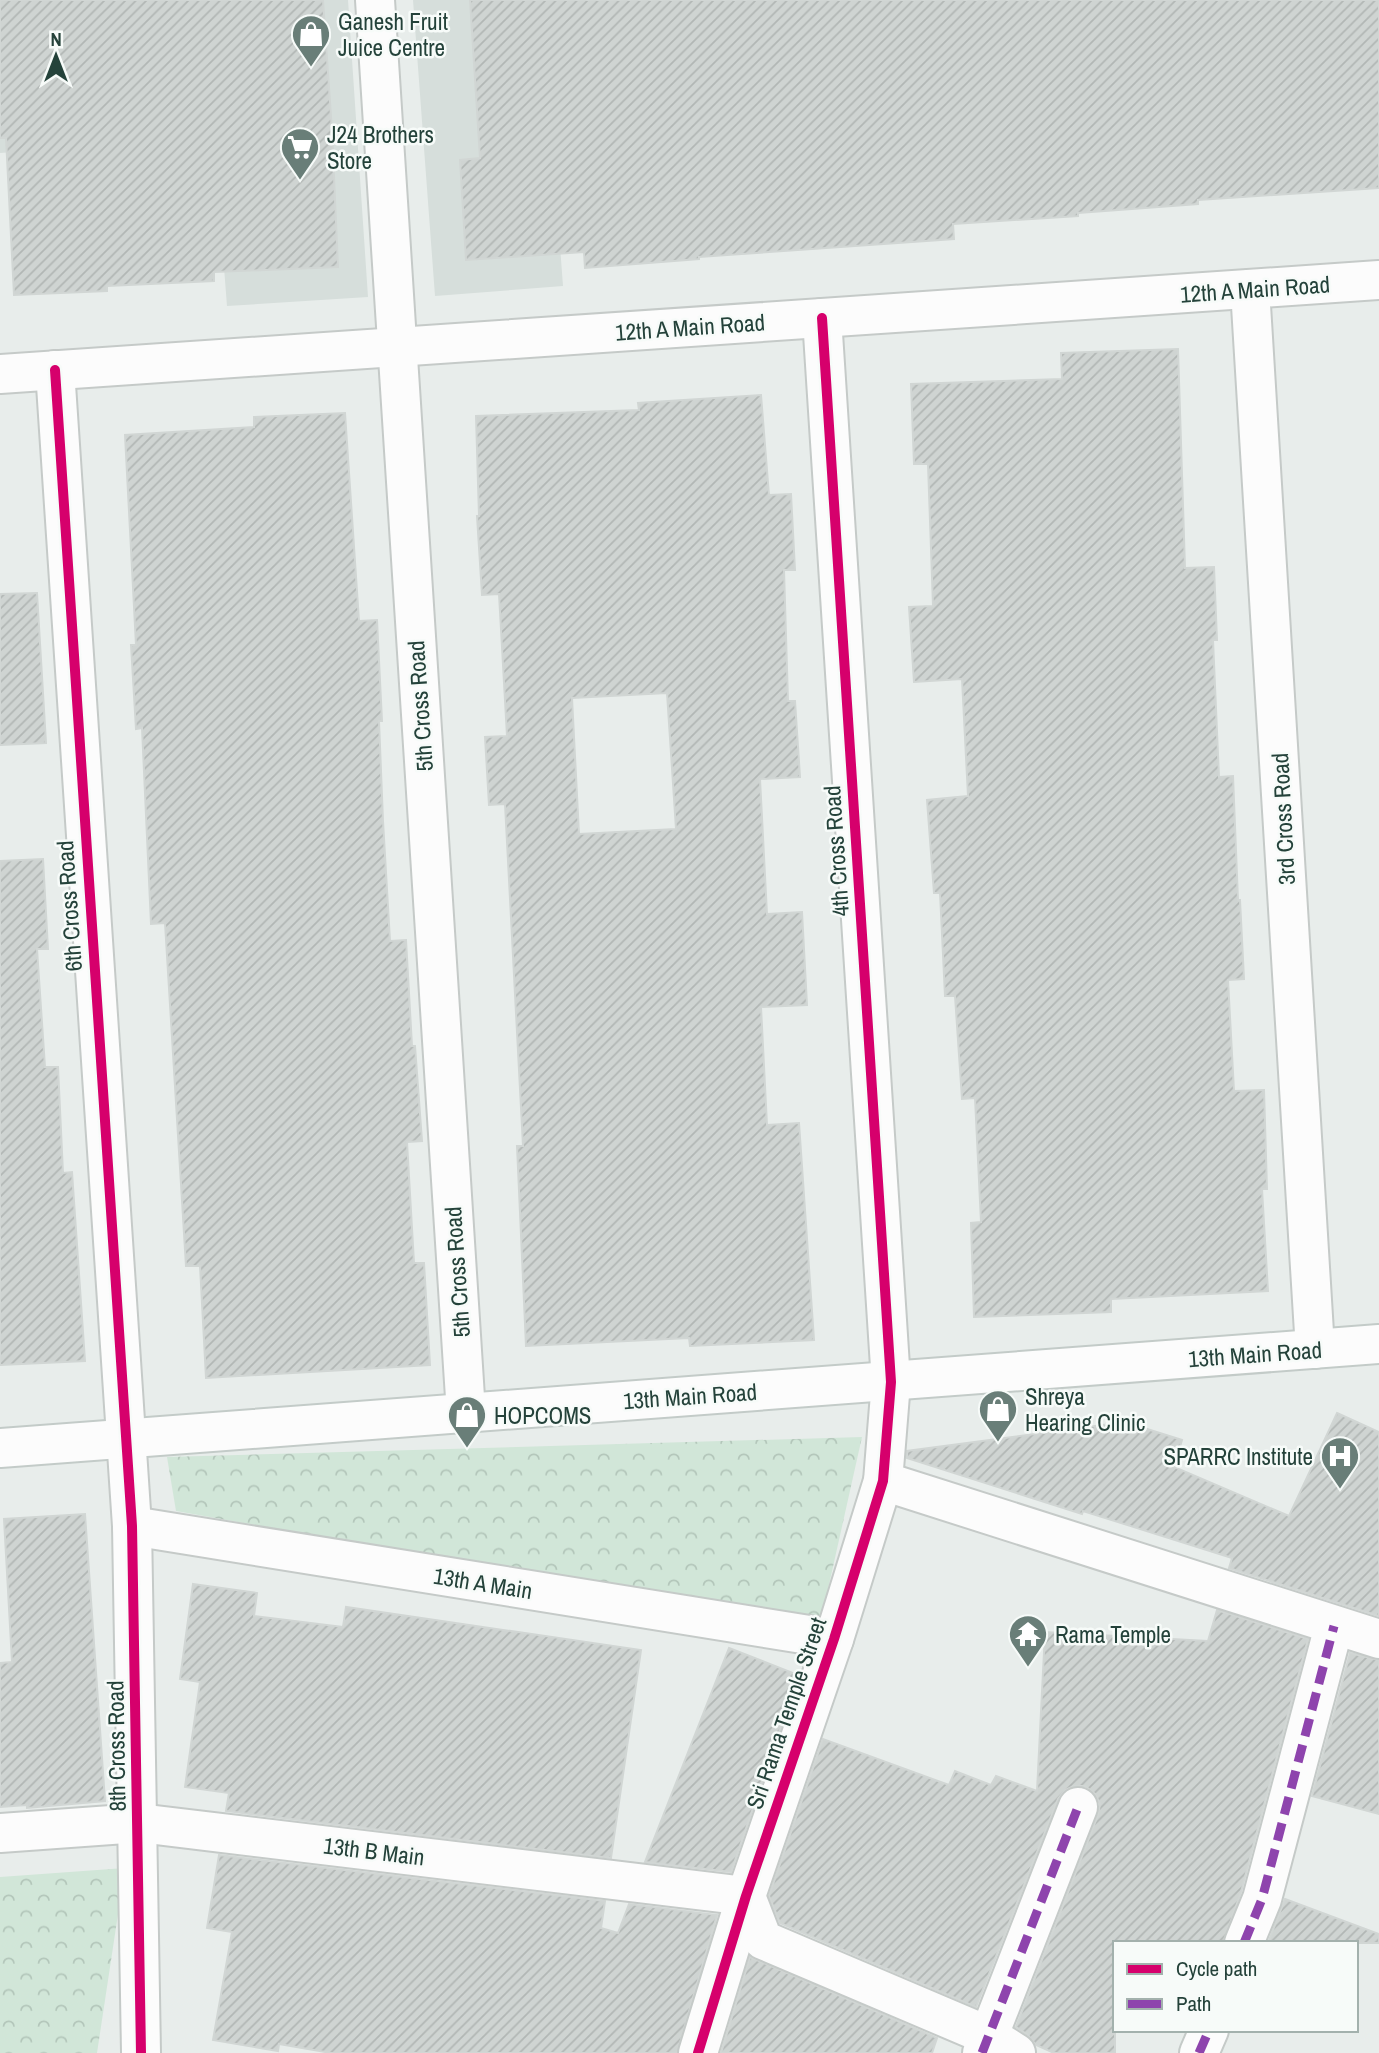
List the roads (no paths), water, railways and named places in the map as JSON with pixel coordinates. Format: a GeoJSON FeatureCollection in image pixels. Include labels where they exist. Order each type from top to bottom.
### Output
{"type":"FeatureCollection","features":[{"type":"Feature","properties":{"kind":"street","name":"5th Cross Road"},"geometry":{"type":"LineString","coordinates":[[375,0],[466,1413]]}},
{"type":"Feature","properties":{"kind":"street","name":"12th A Main Road"},"geometry":{"type":"LineString","coordinates":[[0,374],[1379,280]]}},
{"type":"Feature","properties":{"kind":"street","name":"3rd Cross Road"},"geometry":{"type":"LineString","coordinates":[[1251,289],[1315,1349]]}},
{"type":"Feature","properties":{"kind":"street","name":"4th Cross Road"},"geometry":{"type":"LineString","coordinates":[[822,318],[891,1381]]}},
{"type":"Feature","properties":{"kind":"street","name":"6th Cross Road"},"geometry":{"type":"LineString","coordinates":[[55,370],[125,1439]]}},
{"type":"Feature","properties":{"kind":"street","name":"13th Main Road"},"geometry":{"type":"LineString","coordinates":[[0,1448],[1379,1345]]}},
{"type":"Feature","properties":{"kind":"street","name":"Sri Rama Temple Street"},"geometry":{"type":"LineString","coordinates":[[698,2053],[747,1896],[834,1639],[883,1480],[891,1381]]}},
{"type":"Feature","properties":{"kind":"street","name":"8th Cross Road"},"geometry":{"type":"LineString","coordinates":[[125,1439],[132,1526],[146,2052]]}},
{"type":"Feature","properties":{"kind":"street"},"geometry":{"type":"LineString","coordinates":[[883,1480],[1379,1639]]}},
{"type":"Feature","properties":{"kind":"street","name":"13th A Main"},"geometry":{"type":"LineString","coordinates":[[132,1526],[834,1639]]}},
{"type":"Feature","properties":{"kind":"street"},"geometry":{"type":"LineString","coordinates":[[1245,1941],[1262,1899],[1335,1626]]}},
{"type":"Feature","properties":{"kind":"street"},"geometry":{"type":"LineString","coordinates":[[747,1896],[763,1940],[996,2047],[1078,1807]]}},
{"type":"Feature","properties":{"kind":"street","name":"13th B Main"},"geometry":{"type":"LineString","coordinates":[[0,1833],[139,1823],[747,1896]]}},
{"type":"Feature","properties":{"kind":"street"},"geometry":{"type":"LineString","coordinates":[[1199,2053],[1208,2032]]}},
{"type":"Feature","properties":{"kind":"place","name":"Ganesh Fruit Juice Centre"},"geometry":{"type":"Point","coordinates":[311,68]}},
{"type":"Feature","properties":{"kind":"place","name":"J24 Brothers Store"},"geometry":{"type":"Point","coordinates":[300,181]}},
{"type":"Feature","properties":{"kind":"place","name":"Shreya Hearing Clinic"},"geometry":{"type":"Point","coordinates":[998,1443]}},
{"type":"Feature","properties":{"kind":"place","name":"HOPCOMS"},"geometry":{"type":"Point","coordinates":[467,1449]}},
{"type":"Feature","properties":{"kind":"place","name":"SPARRC Institute"},"geometry":{"type":"Point","coordinates":[1340,1490]}},
{"type":"Feature","properties":{"kind":"place","name":"Rama Temple"},"geometry":{"type":"Point","coordinates":[1028,1668]}}]}
